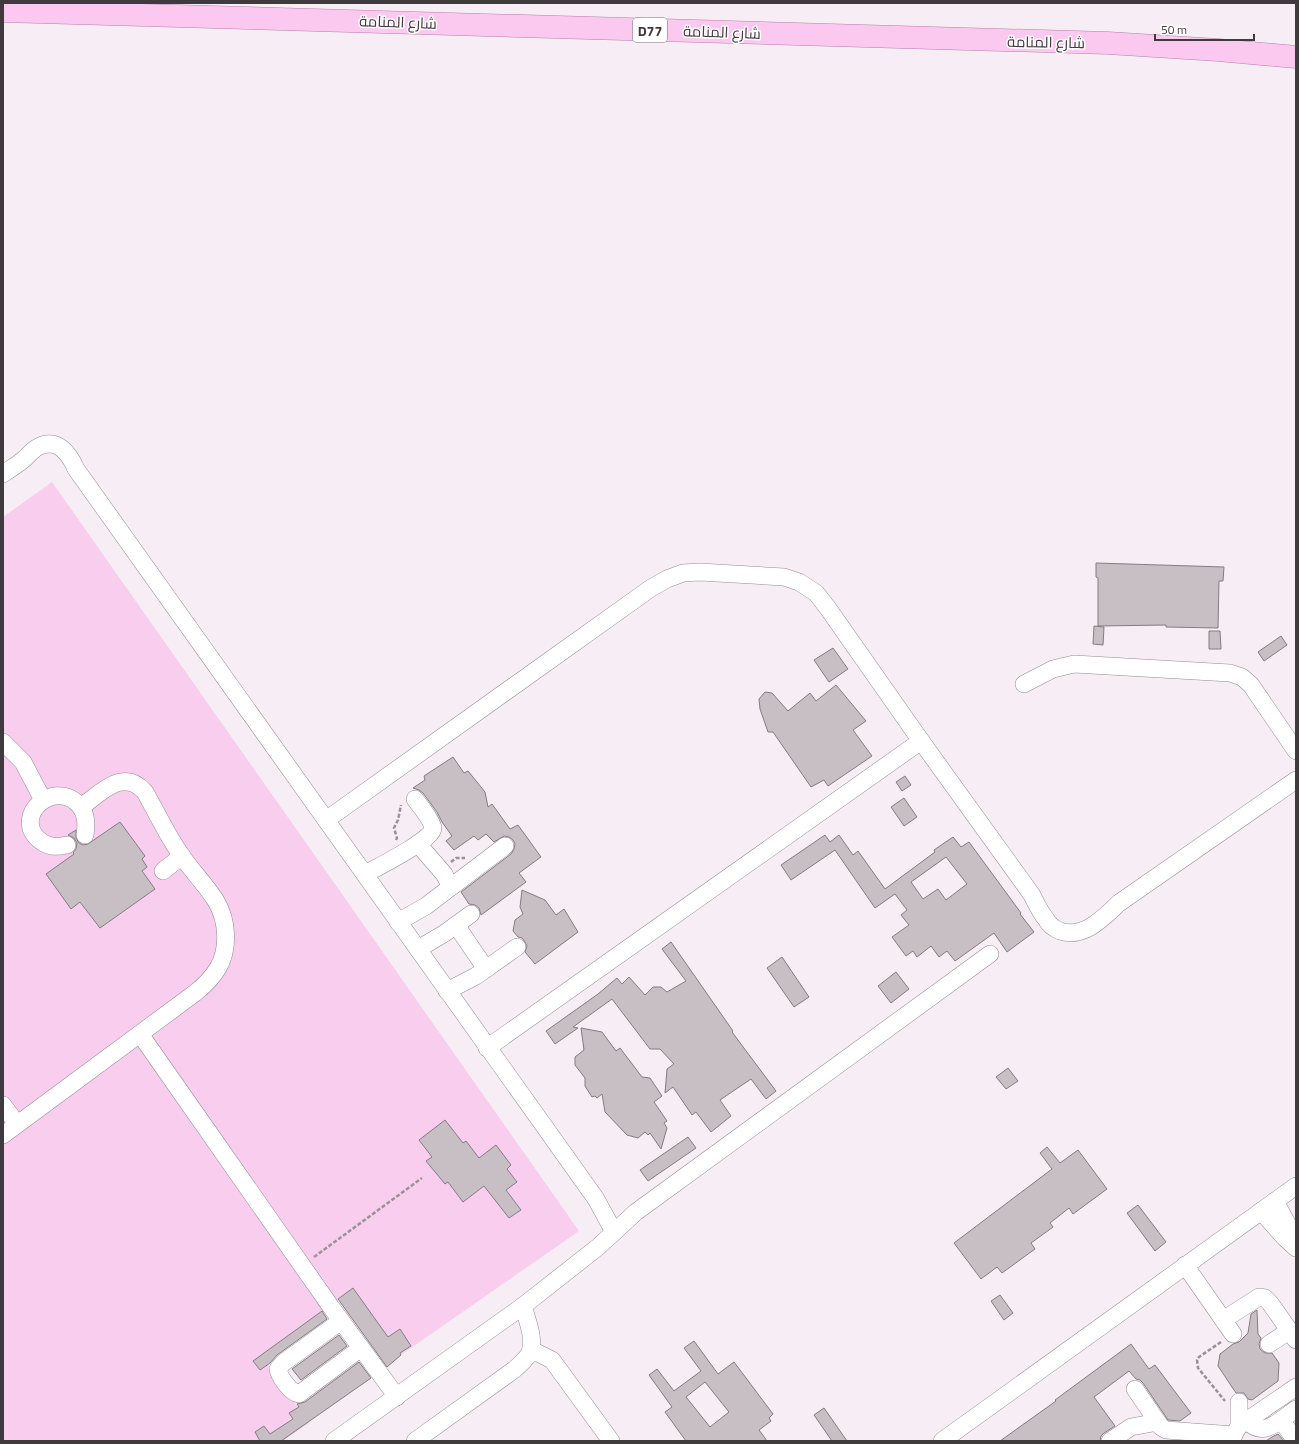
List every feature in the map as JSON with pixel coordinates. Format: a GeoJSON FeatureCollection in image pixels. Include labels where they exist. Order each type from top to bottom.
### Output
{"type":"FeatureCollection","features":[{"type":"Feature","properties":{"kind":"main road","name":"شارع المنامة"},"geometry":{"type":"LineString","coordinates":[[3,11],[1108,43],[1296,57]]}},
{"type":"Feature","properties":{"kind":"street"},"geometry":{"type":"LineString","coordinates":[[3,474],[37,448],[49,445],[56,446],[66,452],[487,1048],[596,1199],[614,1232]]}},
{"type":"Feature","properties":{"kind":"street"},"geometry":{"type":"LineString","coordinates":[[326,820],[651,588],[667,579],[683,573],[700,572],[784,577],[800,582],[816,593],[1032,895],[1046,920],[1051,926],[1066,932],[1073,933],[1088,928],[1098,922],[1119,903],[1296,780]]}},
{"type":"Feature","properties":{"kind":"street"},"geometry":{"type":"LineString","coordinates":[[1024,684],[1053,669],[1074,664],[1230,673],[1242,677],[1251,685],[1296,751]]}},
{"type":"Feature","properties":{"kind":"street"},"geometry":{"type":"LineString","coordinates":[[487,1048],[921,741]]}},
{"type":"Feature","properties":{"kind":"street"},"geometry":{"type":"LineString","coordinates":[[3,742],[23,762],[43,800]]}},
{"type":"Feature","properties":{"kind":"street"},"geometry":{"type":"LineString","coordinates":[[3,1135],[196,993],[208,982],[218,968],[224,952],[226,935],[223,918],[217,903],[182,856],[145,792],[139,785],[131,781],[122,781],[114,784],[81,807]]}},
{"type":"Feature","properties":{"kind":"street"},"geometry":{"type":"LineString","coordinates":[[67,845],[53,846],[42,843],[34,834],[31,823],[32,814],[36,806],[43,800],[51,797],[63,796],[75,801],[81,807],[85,818],[85,835]]}},
{"type":"Feature","properties":{"kind":"street"},"geometry":{"type":"LineString","coordinates":[[365,874],[418,844],[432,833],[433,826],[415,799]]}},
{"type":"Feature","properties":{"kind":"street"},"geometry":{"type":"LineString","coordinates":[[418,844],[444,874],[451,887]]}},
{"type":"Feature","properties":{"kind":"street"},"geometry":{"type":"LineString","coordinates":[[398,922],[426,906],[505,846]]}},
{"type":"Feature","properties":{"kind":"street"},"geometry":{"type":"LineString","coordinates":[[163,871],[182,856]]}},
{"type":"Feature","properties":{"kind":"street"},"geometry":{"type":"LineString","coordinates":[[418,949],[445,933],[471,914]]}},
{"type":"Feature","properties":{"kind":"street"},"geometry":{"type":"LineString","coordinates":[[456,925],[486,969]]}},
{"type":"Feature","properties":{"kind":"street"},"geometry":{"type":"LineString","coordinates":[[447,991],[486,969],[517,947]]}},
{"type":"Feature","properties":{"kind":"street"},"geometry":{"type":"LineString","coordinates":[[334,1441],[523,1306],[589,1254],[636,1212],[990,954]]}},
{"type":"Feature","properties":{"kind":"street"},"geometry":{"type":"LineString","coordinates":[[140,1034],[341,1321],[397,1397]]}},
{"type":"Feature","properties":{"kind":"street"},"geometry":{"type":"LineString","coordinates":[[3,1105],[17,1124]]}},
{"type":"Feature","properties":{"kind":"street"},"geometry":{"type":"LineString","coordinates":[[942,1441],[1296,1186]]}},
{"type":"Feature","properties":{"kind":"street"},"geometry":{"type":"LineString","coordinates":[[596,1199],[612,1208],[636,1212]]}},
{"type":"Feature","properties":{"kind":"street"},"geometry":{"type":"LineString","coordinates":[[1268,1206],[1296,1240]]}},
{"type":"Feature","properties":{"kind":"street"},"geometry":{"type":"LineString","coordinates":[[1268,1206],[1284,1236],[1296,1248]]}},
{"type":"Feature","properties":{"kind":"street"},"geometry":{"type":"LineString","coordinates":[[1185,1265],[1233,1334]]}},
{"type":"Feature","properties":{"kind":"street"},"geometry":{"type":"LineString","coordinates":[[1224,1320],[1259,1297],[1265,1298],[1293,1335],[1269,1344]]}},
{"type":"Feature","properties":{"kind":"street"},"geometry":{"type":"LineString","coordinates":[[415,1441],[515,1369],[530,1353],[532,1342],[523,1306]]}},
{"type":"Feature","properties":{"kind":"street"},"geometry":{"type":"LineString","coordinates":[[341,1321],[283,1363],[278,1369],[281,1376],[293,1391],[299,1394],[361,1348]]}},
{"type":"Feature","properties":{"kind":"street"},"geometry":{"type":"LineString","coordinates":[[530,1353],[538,1353],[552,1360],[611,1441]]}},
{"type":"Feature","properties":{"kind":"street"},"geometry":{"type":"LineString","coordinates":[[1135,1389],[1161,1427],[1171,1431],[1238,1422],[1296,1387]]}},
{"type":"Feature","properties":{"kind":"street"},"geometry":{"type":"LineString","coordinates":[[1238,1422],[1266,1429],[1296,1409]]}},
{"type":"Feature","properties":{"kind":"street"},"geometry":{"type":"LineString","coordinates":[[1281,1420],[1296,1441]]}},
{"type":"Feature","properties":{"kind":"street"},"geometry":{"type":"LineString","coordinates":[[1110,1441],[1131,1427],[1158,1422]]}},
{"type":"Feature","properties":{"kind":"path"},"geometry":{"type":"LineString","coordinates":[[399,855],[390,845],[392,841],[396,840],[397,838],[394,828],[398,820],[399,810],[407,797],[411,795],[415,799]]}},
{"type":"Feature","properties":{"kind":"path"},"geometry":{"type":"LineString","coordinates":[[302,1265],[422,1178]]}},
{"type":"Feature","properties":{"kind":"path"},"geometry":{"type":"LineString","coordinates":[[1233,1334],[1202,1354],[1199,1357],[1197,1364],[1198,1368],[1231,1407],[1238,1422]]}},
{"type":"Feature","properties":{"kind":"shaded area"},"geometry":{"type":"Polygon","coordinates":[[[52,482],[579,1231],[401,1355],[353,1288],[261,1355],[309,1423],[283,1441],[3,1441],[3,517],[52,482]]]}},
{"type":"Feature","properties":{"kind":"building"},"geometry":{"type":"Polygon","coordinates":[[[1096,563],[1224,567],[1223,581],[1219,581],[1218,628],[1166,627],[1166,625],[1098,626],[1098,578],[1096,577],[1096,563]]]}},
{"type":"Feature","properties":{"kind":"building"},"geometry":{"type":"Polygon","coordinates":[[[1094,626],[1104,627],[1103,645],[1093,644],[1094,626]]]}},
{"type":"Feature","properties":{"kind":"building"},"geometry":{"type":"Polygon","coordinates":[[[1209,631],[1220,631],[1221,649],[1209,649],[1209,631]]]}},
{"type":"Feature","properties":{"kind":"building"},"geometry":{"type":"Polygon","coordinates":[[[1281,636],[1287,645],[1264,661],[1258,652],[1281,636]]]}},
{"type":"Feature","properties":{"kind":"building"},"geometry":{"type":"Polygon","coordinates":[[[833,648],[848,669],[829,682],[814,660],[833,648]]]}},
{"type":"Feature","properties":{"kind":"building"},"geometry":{"type":"Polygon","coordinates":[[[836,685],[866,721],[853,730],[872,756],[828,786],[824,780],[811,787],[773,732],[768,732],[760,709],[759,699],[765,692],[772,693],[788,711],[810,693],[816,701],[836,685]]]}},
{"type":"Feature","properties":{"kind":"building"},"geometry":{"type":"Polygon","coordinates":[[[453,757],[464,773],[468,771],[485,792],[488,807],[492,804],[510,829],[518,825],[541,857],[519,873],[526,882],[481,915],[479,908],[475,905],[469,904],[461,892],[511,854],[515,844],[509,837],[504,836],[494,842],[486,834],[478,840],[474,836],[454,850],[446,841],[452,836],[423,793],[413,788],[425,780],[424,776],[453,757]]]}},
{"type":"Feature","properties":{"kind":"building"},"geometry":{"type":"Polygon","coordinates":[[[905,776],[911,785],[902,791],[896,782],[905,776]]]}},
{"type":"Feature","properties":{"kind":"building"},"geometry":{"type":"Polygon","coordinates":[[[904,798],[917,817],[904,826],[891,807],[904,798]]]}},
{"type":"Feature","properties":{"kind":"building"},"geometry":{"type":"Polygon","coordinates":[[[120,822],[145,856],[142,859],[147,867],[142,871],[155,889],[100,928],[80,902],[71,909],[46,874],[74,854],[73,853],[76,849],[77,843],[74,838],[68,835],[76,830],[76,838],[79,843],[83,845],[88,844],[120,822]]]}},
{"type":"Feature","properties":{"kind":"building"},"geometry":{"type":"Polygon","coordinates":[[[825,835],[830,842],[839,835],[853,855],[858,851],[885,889],[935,852],[934,850],[953,837],[961,847],[969,842],[1034,932],[1007,952],[994,933],[955,961],[947,951],[939,957],[931,946],[917,957],[913,951],[906,956],[892,937],[909,925],[901,915],[907,910],[895,894],[875,908],[835,850],[791,880],[781,865],[825,835]],[[946,857],[911,882],[923,899],[938,889],[946,900],[967,884],[946,857]]]}},
{"type":"Feature","properties":{"kind":"building"},"geometry":{"type":"Polygon","coordinates":[[[522,890],[545,900],[556,915],[564,909],[578,932],[535,964],[525,952],[527,946],[525,942],[513,931],[515,920],[523,914],[520,907],[522,890]]]}},
{"type":"Feature","properties":{"kind":"building"},"geometry":{"type":"Polygon","coordinates":[[[671,942],[733,1031],[732,1032],[776,1091],[766,1099],[751,1079],[720,1100],[731,1116],[711,1132],[696,1112],[692,1115],[673,1087],[665,1093],[667,1069],[674,1064],[660,1049],[650,1049],[612,999],[573,1027],[578,1028],[555,1044],[546,1031],[598,994],[617,978],[622,984],[629,977],[645,995],[653,987],[661,987],[667,992],[686,981],[662,949],[671,942]]]}},
{"type":"Feature","properties":{"kind":"building"},"geometry":{"type":"Polygon","coordinates":[[[782,957],[809,997],[794,1007],[767,968],[782,957]]]}},
{"type":"Feature","properties":{"kind":"building"},"geometry":{"type":"Polygon","coordinates":[[[896,972],[909,989],[891,1003],[878,986],[896,972]]]}},
{"type":"Feature","properties":{"kind":"building"},"geometry":{"type":"Polygon","coordinates":[[[581,1028],[602,1032],[616,1051],[620,1048],[642,1077],[650,1078],[662,1096],[654,1102],[667,1121],[664,1123],[667,1128],[661,1149],[650,1133],[648,1135],[645,1132],[638,1138],[627,1135],[605,1112],[602,1094],[597,1098],[595,1096],[592,1097],[585,1086],[585,1078],[575,1065],[575,1057],[584,1050],[581,1028]]]}},
{"type":"Feature","properties":{"kind":"building"},"geometry":{"type":"Polygon","coordinates":[[[1008,1068],[1018,1081],[1006,1089],[996,1077],[1008,1068]]]}},
{"type":"Feature","properties":{"kind":"building"},"geometry":{"type":"Polygon","coordinates":[[[445,1120],[463,1143],[466,1141],[479,1158],[496,1145],[511,1165],[507,1169],[517,1182],[506,1190],[521,1210],[509,1218],[484,1186],[463,1202],[448,1182],[445,1184],[426,1161],[432,1157],[419,1140],[445,1120]]]}},
{"type":"Feature","properties":{"kind":"building"},"geometry":{"type":"Polygon","coordinates":[[[688,1137],[696,1148],[648,1181],[640,1170],[688,1137]]]}},
{"type":"Feature","properties":{"kind":"building"},"geometry":{"type":"Polygon","coordinates":[[[1047,1147],[1060,1163],[1078,1150],[1107,1189],[1073,1214],[1069,1208],[1050,1223],[1053,1227],[1031,1243],[1035,1249],[1002,1273],[997,1267],[981,1279],[954,1243],[1052,1169],[1040,1153],[1047,1147]]]}},
{"type":"Feature","properties":{"kind":"building"},"geometry":{"type":"Polygon","coordinates":[[[1138,1205],[1166,1242],[1155,1251],[1127,1213],[1138,1205]]]}},
{"type":"Feature","properties":{"kind":"building"},"geometry":{"type":"Polygon","coordinates":[[[353,1288],[388,1337],[400,1329],[411,1346],[400,1353],[401,1355],[387,1367],[338,1299],[353,1288]]]}},
{"type":"Feature","properties":{"kind":"building"},"geometry":{"type":"Polygon","coordinates":[[[1000,1295],[1013,1313],[1004,1320],[991,1301],[1000,1295]]]}},
{"type":"Feature","properties":{"kind":"building"},"geometry":{"type":"Polygon","coordinates":[[[1257,1310],[1258,1334],[1261,1338],[1259,1344],[1260,1349],[1265,1353],[1272,1353],[1279,1363],[1278,1381],[1252,1400],[1248,1399],[1244,1393],[1236,1393],[1218,1366],[1220,1354],[1233,1344],[1239,1342],[1248,1333],[1251,1314],[1257,1310]]]}},
{"type":"Feature","properties":{"kind":"building"},"geometry":{"type":"Polygon","coordinates":[[[322,1311],[327,1319],[277,1355],[270,1363],[260,1370],[253,1361],[322,1311]]]}},
{"type":"Feature","properties":{"kind":"building"},"geometry":{"type":"Polygon","coordinates":[[[339,1335],[347,1346],[301,1380],[292,1369],[339,1335]]]}},
{"type":"Feature","properties":{"kind":"building"},"geometry":{"type":"Polygon","coordinates":[[[694,1341],[718,1374],[734,1362],[773,1414],[769,1418],[771,1421],[759,1430],[767,1441],[686,1441],[665,1412],[672,1407],[649,1375],[657,1369],[674,1391],[701,1371],[684,1348],[694,1341]],[[705,1382],[686,1397],[710,1427],[729,1412],[705,1382]]]}},
{"type":"Feature","properties":{"kind":"building"},"geometry":{"type":"Polygon","coordinates":[[[1131,1344],[1149,1369],[1155,1365],[1191,1413],[1180,1421],[1168,1420],[1143,1383],[1136,1379],[1129,1371],[1094,1397],[1115,1426],[1101,1436],[1100,1441],[1000,1441],[1056,1401],[1055,1400],[1131,1344]]]}},
{"type":"Feature","properties":{"kind":"building"},"geometry":{"type":"Polygon","coordinates":[[[359,1362],[371,1378],[281,1441],[260,1441],[255,1432],[264,1426],[270,1434],[293,1419],[289,1413],[299,1407],[297,1404],[305,1402],[359,1362]]]}},
{"type":"Feature","properties":{"kind":"building"},"geometry":{"type":"Polygon","coordinates":[[[824,1408],[847,1441],[832,1441],[814,1415],[824,1408]]]}},
{"type":"Feature","properties":{"kind":"building"},"geometry":{"type":"Polygon","coordinates":[[[1278,1434],[1284,1441],[1266,1441],[1272,1437],[1278,1434]]]}}]}
